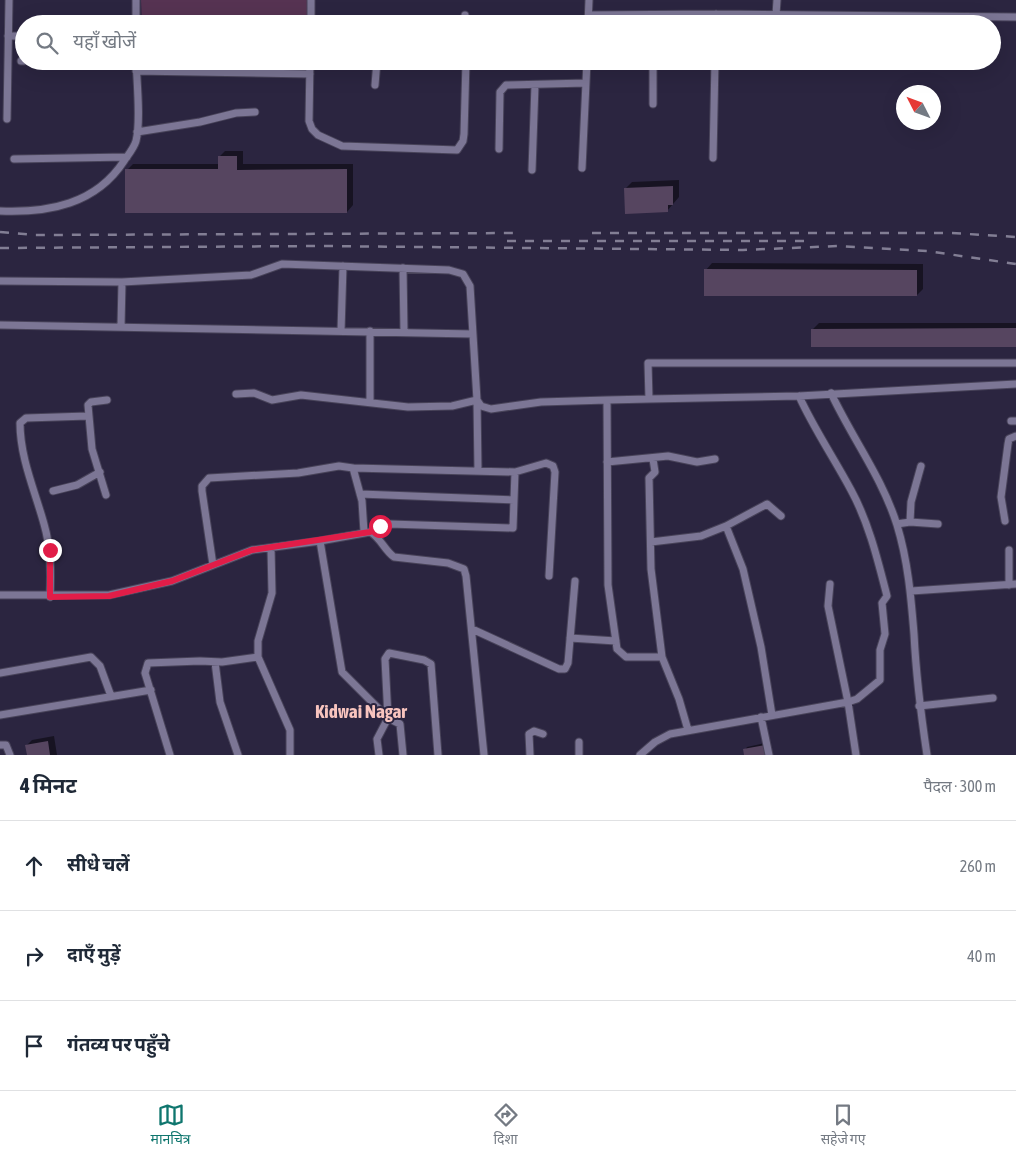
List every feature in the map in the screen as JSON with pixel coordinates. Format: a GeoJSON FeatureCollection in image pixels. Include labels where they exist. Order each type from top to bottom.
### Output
{"type":"FeatureCollection","features":[{"type":"Feature","properties":{"kind":"street"},"geometry":{"type":"LineString","coordinates":[[7,119],[9,0]]}},
{"type":"Feature","properties":{"kind":"street"},"geometry":{"type":"LineString","coordinates":[[136,0],[136,15]]}},
{"type":"Feature","properties":{"kind":"street"},"geometry":{"type":"LineString","coordinates":[[311,0],[311,15]]}},
{"type":"Feature","properties":{"kind":"street"},"geometry":{"type":"LineString","coordinates":[[589,0],[589,15],[776,15],[776,0]]}},
{"type":"Feature","properties":{"kind":"street"},"geometry":{"type":"LineString","coordinates":[[1001,17],[1016,17]]}},
{"type":"Feature","properties":{"kind":"street"},"geometry":{"type":"LineString","coordinates":[[8,36],[15,36]]}},
{"type":"Feature","properties":{"kind":"street"},"geometry":{"type":"LineString","coordinates":[[310,70],[309,121],[312,129],[331,142],[352,148],[457,150],[464,141],[466,70]]}},
{"type":"Feature","properties":{"kind":"street"},"geometry":{"type":"LineString","coordinates":[[375,85],[376,70]]}},
{"type":"Feature","properties":{"kind":"street"},"geometry":{"type":"LineString","coordinates":[[582,168],[587,70]]}},
{"type":"Feature","properties":{"kind":"street"},"geometry":{"type":"LineString","coordinates":[[653,70],[653,104]]}},
{"type":"Feature","properties":{"kind":"street"},"geometry":{"type":"LineString","coordinates":[[713,158],[715,70]]}},
{"type":"Feature","properties":{"kind":"street"},"geometry":{"type":"LineString","coordinates":[[0,211],[40,210],[87,197],[115,174],[135,143],[137,132],[136,71],[310,74]]}},
{"type":"Feature","properties":{"kind":"street"},"geometry":{"type":"LineString","coordinates":[[499,149],[502,88],[506,85],[586,83]]}},
{"type":"Feature","properties":{"kind":"street"},"geometry":{"type":"LineString","coordinates":[[532,170],[535,85]]}},
{"type":"Feature","properties":{"kind":"street"},"geometry":{"type":"LineString","coordinates":[[137,132],[200,122],[236,113],[255,112]]}},
{"type":"Feature","properties":{"kind":"street"},"geometry":{"type":"LineString","coordinates":[[14,159],[127,156]]}},
{"type":"Feature","properties":{"kind":"street"},"geometry":{"type":"LineString","coordinates":[[0,281],[122,282],[250,275],[282,264],[449,270],[462,274],[470,286],[477,400],[478,471]]}},
{"type":"Feature","properties":{"kind":"street"},"geometry":{"type":"LineString","coordinates":[[341,331],[342,266]]}},
{"type":"Feature","properties":{"kind":"street"},"geometry":{"type":"LineString","coordinates":[[403,268],[404,332]]}},
{"type":"Feature","properties":{"kind":"street"},"geometry":{"type":"LineString","coordinates":[[121,326],[122,282]]}},
{"type":"Feature","properties":{"kind":"street"},"geometry":{"type":"LineString","coordinates":[[0,325],[473,334]]}},
{"type":"Feature","properties":{"kind":"street"},"geometry":{"type":"LineString","coordinates":[[370,331],[370,402]]}},
{"type":"Feature","properties":{"kind":"street"},"geometry":{"type":"LineString","coordinates":[[649,399],[648,363],[656,362],[820,364],[1016,362]]}},
{"type":"Feature","properties":{"kind":"street"},"geometry":{"type":"LineString","coordinates":[[477,400],[481,406],[491,410],[540,402],[799,396],[1016,384]]}},
{"type":"Feature","properties":{"kind":"street"},"geometry":{"type":"LineString","coordinates":[[236,394],[254,393],[272,400],[301,395],[422,407],[452,406],[477,400]]}},
{"type":"Feature","properties":{"kind":"street"},"geometry":{"type":"LineString","coordinates":[[831,393],[877,475],[897,524],[911,591],[919,706],[927,755]]}},
{"type":"Feature","properties":{"kind":"street"},"geometry":{"type":"LineString","coordinates":[[640,755],[655,742],[670,734],[848,702],[857,699],[880,680],[880,650],[885,634],[882,603],[887,596],[875,553],[852,492],[817,433],[799,396]]}},
{"type":"Feature","properties":{"kind":"street"},"geometry":{"type":"LineString","coordinates":[[106,495],[92,450],[88,403],[107,400]]}},
{"type":"Feature","properties":{"kind":"street"},"geometry":{"type":"LineString","coordinates":[[607,400],[608,585],[617,649],[626,657],[662,658]]}},
{"type":"Feature","properties":{"kind":"street"},"geometry":{"type":"LineString","coordinates":[[50,597],[50,550],[44,524],[29,479],[20,423],[26,418],[88,416]]}},
{"type":"Feature","properties":{"kind":"street"},"geometry":{"type":"LineString","coordinates":[[1005,521],[1001,497],[1009,439],[1016,436]]}},
{"type":"Feature","properties":{"kind":"street"},"geometry":{"type":"LineString","coordinates":[[607,462],[653,459],[668,456],[697,462],[715,459]]}},
{"type":"Feature","properties":{"kind":"street"},"geometry":{"type":"LineString","coordinates":[[653,459],[654,473],[649,478],[653,600],[662,658],[679,699],[688,730]]}},
{"type":"Feature","properties":{"kind":"street"},"geometry":{"type":"LineString","coordinates":[[213,565],[202,491],[202,486],[209,478],[298,473],[339,466],[353,468],[515,472],[546,463],[553,466],[555,472],[549,576]]}},
{"type":"Feature","properties":{"kind":"street"},"geometry":{"type":"LineString","coordinates":[[910,522],[911,502],[922,466]]}},
{"type":"Feature","properties":{"kind":"street"},"geometry":{"type":"LineString","coordinates":[[353,468],[367,532]]}},
{"type":"Feature","properties":{"kind":"street"},"geometry":{"type":"LineString","coordinates":[[53,491],[83,482],[100,472]]}},
{"type":"Feature","properties":{"kind":"street"},"geometry":{"type":"LineString","coordinates":[[0,595],[50,597],[109,596],[172,581],[252,550],[320,541],[367,532],[390,524],[513,528],[515,472]]}},
{"type":"Feature","properties":{"kind":"street"},"geometry":{"type":"LineString","coordinates":[[360,494],[514,500]]}},
{"type":"Feature","properties":{"kind":"street"},"geometry":{"type":"LineString","coordinates":[[651,542],[701,536],[726,526],[767,504],[781,516]]}},
{"type":"Feature","properties":{"kind":"street"},"geometry":{"type":"LineString","coordinates":[[897,524],[910,522],[938,524]]}},
{"type":"Feature","properties":{"kind":"street"},"geometry":{"type":"LineString","coordinates":[[726,526],[743,569],[761,647],[772,715]]}},
{"type":"Feature","properties":{"kind":"street"},"geometry":{"type":"LineString","coordinates":[[367,532],[378,537],[388,553],[394,557],[448,563],[464,569],[472,629],[484,755]]}},
{"type":"Feature","properties":{"kind":"street"},"geometry":{"type":"LineString","coordinates":[[320,541],[342,672],[388,718],[400,724],[403,755]]}},
{"type":"Feature","properties":{"kind":"street"},"geometry":{"type":"LineString","coordinates":[[271,548],[272,593],[258,641],[258,657],[290,730],[290,755]]}},
{"type":"Feature","properties":{"kind":"street"},"geometry":{"type":"LineString","coordinates":[[911,591],[1013,584],[1009,550]]}},
{"type":"Feature","properties":{"kind":"street"},"geometry":{"type":"LineString","coordinates":[[472,629],[562,670],[568,667],[575,580]]}},
{"type":"Feature","properties":{"kind":"street"},"geometry":{"type":"LineString","coordinates":[[830,584],[828,606],[848,702],[856,755]]}},
{"type":"Feature","properties":{"kind":"street"},"geometry":{"type":"LineString","coordinates":[[570,638],[616,641]]}},
{"type":"Feature","properties":{"kind":"street"},"geometry":{"type":"LineString","coordinates":[[379,755],[377,739],[388,718],[387,655],[389,653],[428,661],[432,669],[438,755]]}},
{"type":"Feature","properties":{"kind":"street"},"geometry":{"type":"LineString","coordinates":[[0,673],[91,657],[100,666],[111,696]]}},
{"type":"Feature","properties":{"kind":"street"},"geometry":{"type":"LineString","coordinates":[[170,755],[145,674],[148,663],[215,662],[258,657]]}},
{"type":"Feature","properties":{"kind":"street"},"geometry":{"type":"LineString","coordinates":[[215,662],[220,702],[238,755]]}},
{"type":"Feature","properties":{"kind":"street"},"geometry":{"type":"LineString","coordinates":[[0,715],[151,690]]}},
{"type":"Feature","properties":{"kind":"street"},"geometry":{"type":"LineString","coordinates":[[919,706],[993,698]]}},
{"type":"Feature","properties":{"kind":"street"},"geometry":{"type":"LineString","coordinates":[[761,717],[769,755]]}},
{"type":"Feature","properties":{"kind":"street"},"geometry":{"type":"LineString","coordinates":[[530,755],[530,734],[534,731],[544,734]]}},
{"type":"Feature","properties":{"kind":"street"},"geometry":{"type":"LineString","coordinates":[[579,742],[579,755]]}},
{"type":"Feature","properties":{"kind":"street"},"geometry":{"type":"LineString","coordinates":[[0,745],[6,745],[9,748],[10,755]]}},
{"type":"Feature","properties":{"kind":"shaded area"},"geometry":{"type":"Polygon","coordinates":[[[141,0],[307,0],[307,15],[142,15],[141,0]]]}},
{"type":"Feature","properties":{"kind":"building"},"geometry":{"type":"Polygon","coordinates":[[[218,156],[237,156],[237,170],[347,169],[347,213],[125,213],[125,169],[218,169],[218,156]]]}},
{"type":"Feature","properties":{"kind":"building"},"geometry":{"type":"Polygon","coordinates":[[[673,186],[673,205],[668,205],[668,212],[625,214],[624,188],[673,186]]]}},
{"type":"Feature","properties":{"kind":"building"},"geometry":{"type":"Polygon","coordinates":[[[704,269],[917,270],[917,296],[704,296],[704,269]]]}},
{"type":"Feature","properties":{"kind":"building"},"geometry":{"type":"Polygon","coordinates":[[[1016,328],[1016,347],[811,347],[811,329],[1016,328]]]}},
{"type":"Feature","properties":{"kind":"building"},"geometry":{"type":"Polygon","coordinates":[[[48,741],[50,755],[27,755],[25,745],[48,741]]]}},
{"type":"Feature","properties":{"kind":"building"},"geometry":{"type":"Polygon","coordinates":[[[766,745],[768,755],[744,755],[743,749],[766,745]]]}},
{"type":"Feature","properties":{"kind":"railway"},"geometry":{"type":"LineString","coordinates":[[0,232],[35,235],[520,233]]}},
{"type":"Feature","properties":{"kind":"railway"},"geometry":{"type":"LineString","coordinates":[[592,233],[952,233],[1016,237]]}},
{"type":"Feature","properties":{"kind":"railway"},"geometry":{"type":"LineString","coordinates":[[507,241],[807,241]]}},
{"type":"Feature","properties":{"kind":"railway"},"geometry":{"type":"LineString","coordinates":[[0,248],[320,246],[743,250],[838,246],[927,251],[1016,264]]}},
{"type":"Feature","properties":{"kind":"district","name":"Kidwai Nagar"},"geometry":{"type":"Point","coordinates":[361,711]}},
{"type":"Feature","properties":{"kind":"route"},"geometry":{"type":"LineString","coordinates":[[50,550],[50,597],[109,596],[172,581],[252,550],[291,546],[370,532],[380,526]]}}]}
